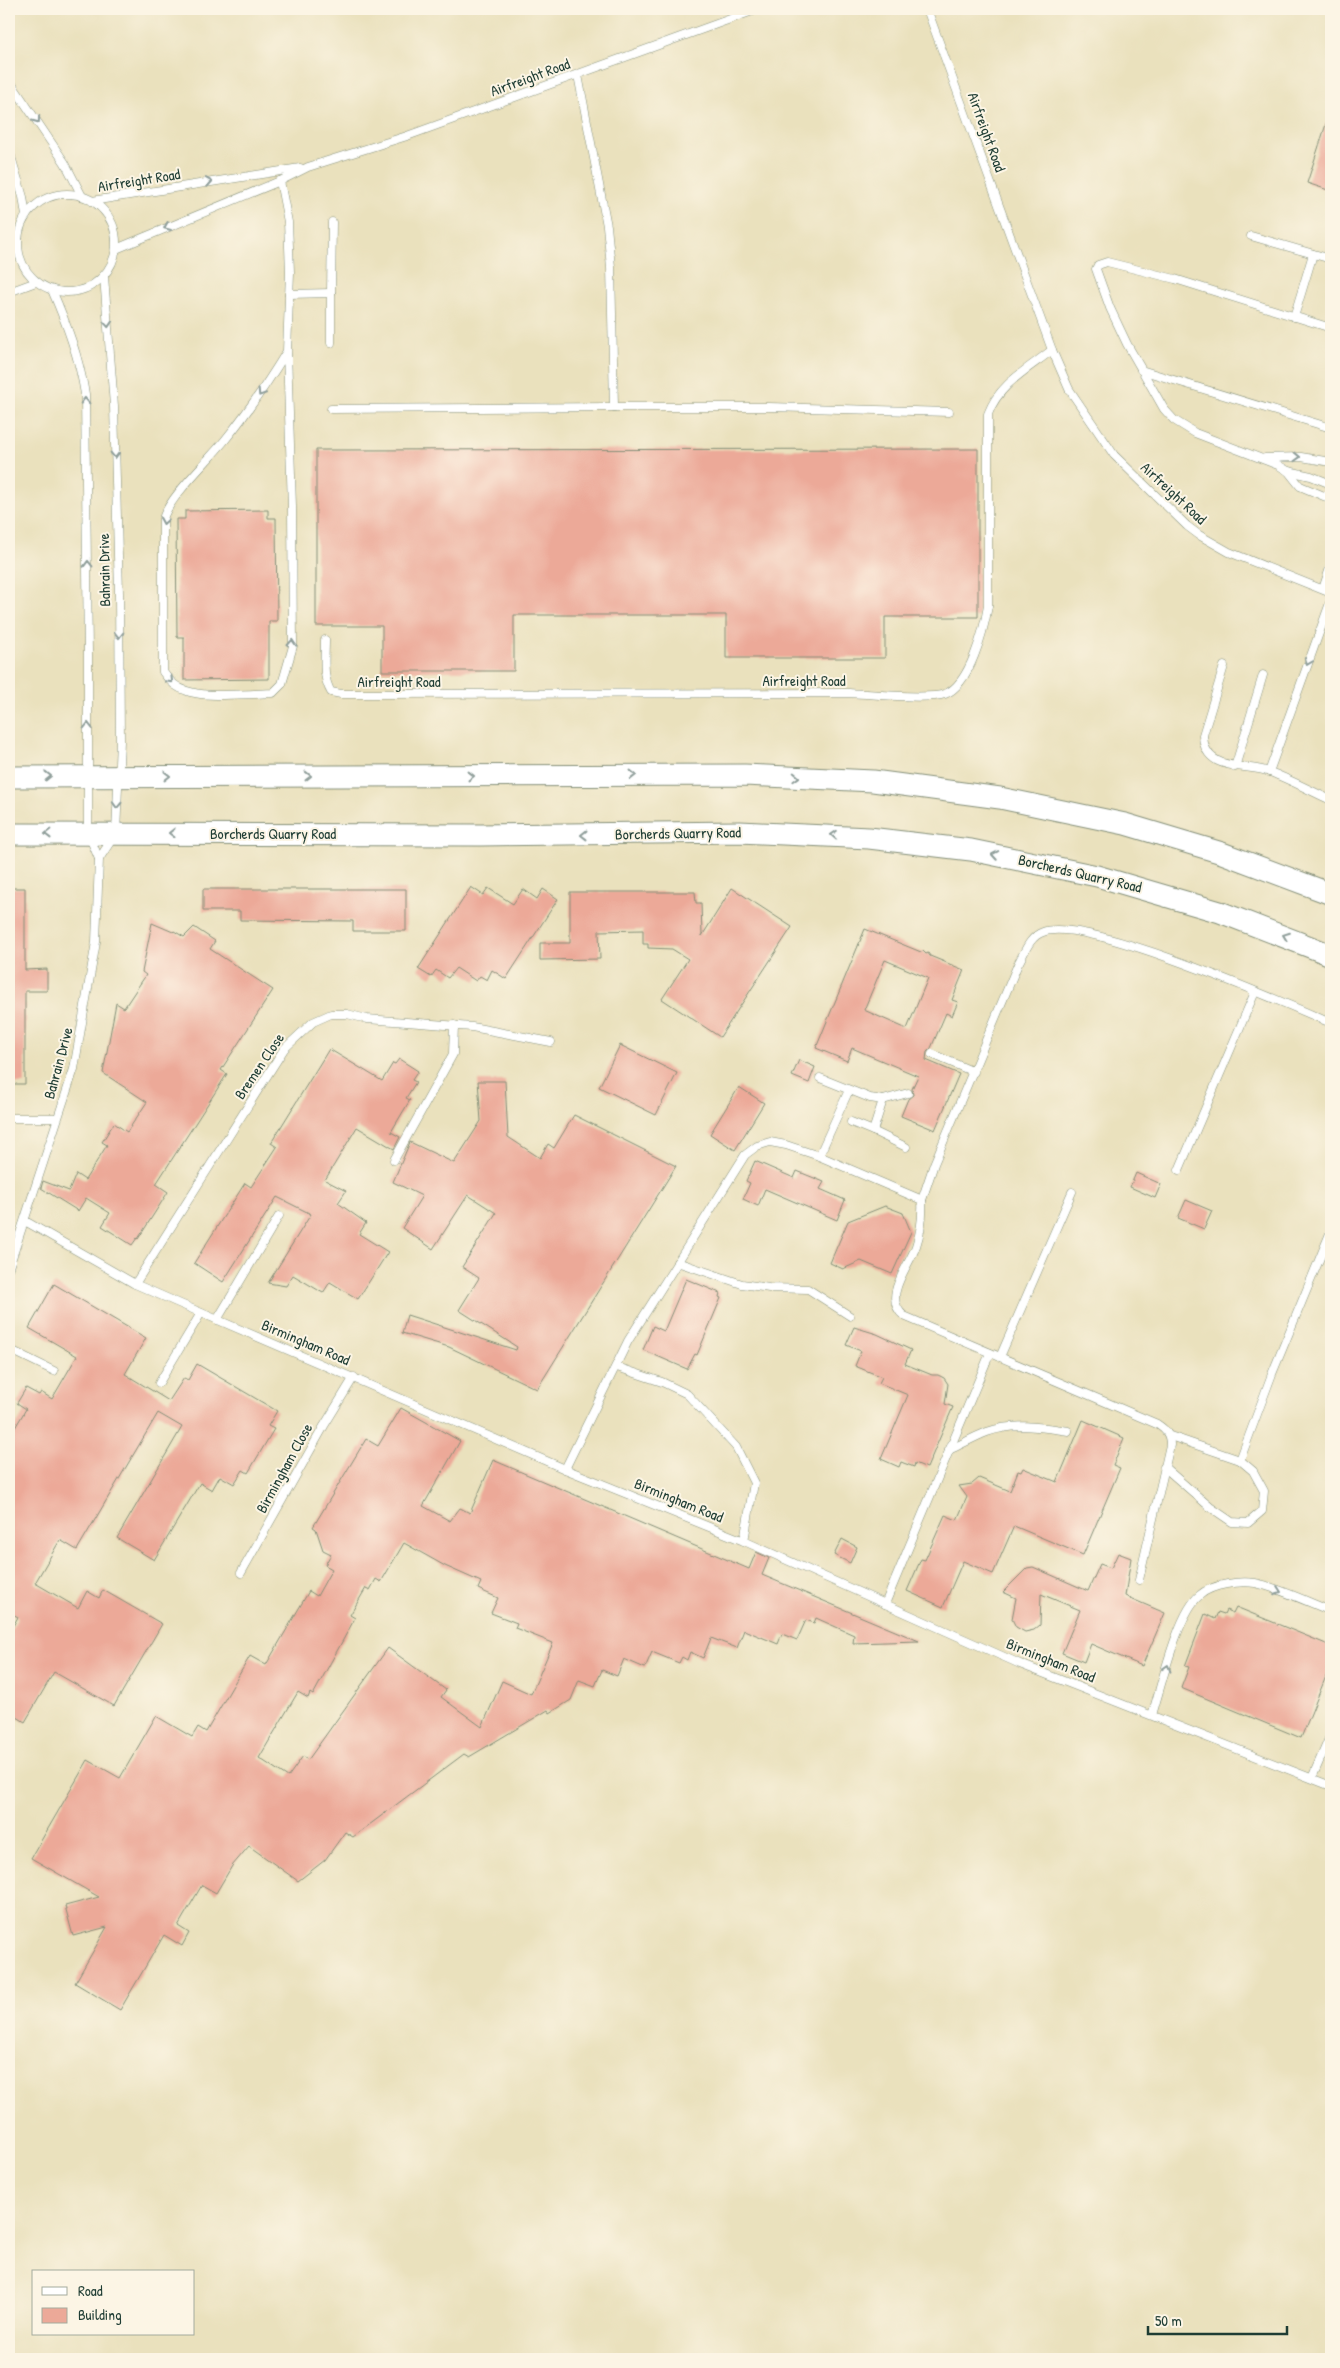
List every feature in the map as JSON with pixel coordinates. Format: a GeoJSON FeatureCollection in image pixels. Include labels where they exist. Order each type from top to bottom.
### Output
{"type":"FeatureCollection","features":[{"type":"Feature","properties":{"kind":"main road"},"geometry":{"type":"LineString","coordinates":[[9,777],[87,775],[119,778],[745,776],[882,782],[1000,798],[1125,824],[1241,859],[1331,894]]}},
{"type":"Feature","properties":{"kind":"main road","name":"Borcherds Quarry Road"},"geometry":{"type":"LineString","coordinates":[[9,834],[481,835],[758,832],[886,839],[1022,859],[1130,884],[1245,920],[1331,955]]}},
{"type":"Feature","properties":{"kind":"lane","name":"Airfreight Road"},"geometry":{"type":"LineString","coordinates":[[92,201],[308,167],[407,136],[758,9]]}},
{"type":"Feature","properties":{"kind":"lane","name":"Airfreight Road"},"geometry":{"type":"LineString","coordinates":[[927,9],[1052,350],[1069,389],[1108,447],[1187,526],[1199,535],[1229,552],[1331,593]]}},
{"type":"Feature","properties":{"kind":"lane"},"geometry":{"type":"LineString","coordinates":[[578,74],[607,226],[611,267],[614,407]]}},
{"type":"Feature","properties":{"kind":"lane"},"geometry":{"type":"LineString","coordinates":[[9,80],[65,162],[82,196]]}},
{"type":"Feature","properties":{"kind":"lane"},"geometry":{"type":"LineString","coordinates":[[9,150],[24,197],[26,216]]}},
{"type":"Feature","properties":{"kind":"lane","name":"Airfreight Road"},"geometry":{"type":"LineString","coordinates":[[116,248],[280,181],[308,167]]}},
{"type":"Feature","properties":{"kind":"lane"},"geometry":{"type":"LineString","coordinates":[[280,181],[288,222],[289,294],[287,351],[293,646],[282,684],[273,693],[188,692],[178,688],[162,672],[163,519],[169,506],[226,440],[258,398],[287,351]]}},
{"type":"Feature","properties":{"kind":"lane"},"geometry":{"type":"LineString","coordinates":[[69,194],[82,196],[103,209],[111,221],[116,234],[116,248],[112,263],[104,276],[93,285],[80,291],[52,290],[36,282],[28,273],[18,249],[18,237],[26,216],[34,206],[45,199],[69,194]]}},
{"type":"Feature","properties":{"kind":"lane"},"geometry":{"type":"LineString","coordinates":[[331,343],[332,222]]}},
{"type":"Feature","properties":{"kind":"lane"},"geometry":{"type":"LineString","coordinates":[[1251,236],[1331,259]]}},
{"type":"Feature","properties":{"kind":"lane"},"geometry":{"type":"LineString","coordinates":[[9,244],[18,237]]}},
{"type":"Feature","properties":{"kind":"lane"},"geometry":{"type":"LineString","coordinates":[[1294,317],[1313,254]]}},
{"type":"Feature","properties":{"kind":"lane"},"geometry":{"type":"LineString","coordinates":[[1331,328],[1175,279],[1101,262],[1098,265],[1097,274],[1110,308],[1141,370],[1164,409],[1184,428],[1263,458],[1288,471],[1311,476],[1331,484]]}},
{"type":"Feature","properties":{"kind":"lane","name":"Bahrain Drive"},"geometry":{"type":"LineString","coordinates":[[104,276],[114,406],[119,593],[119,778],[116,833]]}},
{"type":"Feature","properties":{"kind":"lane"},"geometry":{"type":"LineString","coordinates":[[9,292],[36,282]]}},
{"type":"Feature","properties":{"kind":"lane","name":"Bahrain Drive"},"geometry":{"type":"LineString","coordinates":[[9,1267],[74,1069],[87,1004],[96,942],[99,859],[88,833],[85,394],[80,363],[72,337],[52,290]]}},
{"type":"Feature","properties":{"kind":"lane"},"geometry":{"type":"LineString","coordinates":[[289,294],[331,293]]}},
{"type":"Feature","properties":{"kind":"lane","name":"Airfreight Road"},"geometry":{"type":"LineString","coordinates":[[325,640],[325,675],[328,686],[331,692],[341,694],[848,693],[925,696],[945,694],[956,686],[976,651],[984,628],[988,606],[988,414],[997,396],[1014,378],[1052,350]]}},
{"type":"Feature","properties":{"kind":"lane"},"geometry":{"type":"LineString","coordinates":[[1141,370],[1331,428]]}},
{"type":"Feature","properties":{"kind":"lane"},"geometry":{"type":"LineString","coordinates":[[331,410],[769,407],[949,412]]}},
{"type":"Feature","properties":{"kind":"lane"},"geometry":{"type":"LineString","coordinates":[[1263,458],[1300,457],[1331,462]]}},
{"type":"Feature","properties":{"kind":"lane"},"geometry":{"type":"LineString","coordinates":[[1288,471],[1300,486],[1331,499]]}},
{"type":"Feature","properties":{"kind":"lane"},"geometry":{"type":"LineString","coordinates":[[1322,589],[1331,564]]}},
{"type":"Feature","properties":{"kind":"lane"},"geometry":{"type":"LineString","coordinates":[[1269,772],[1331,600]]}},
{"type":"Feature","properties":{"kind":"lane"},"geometry":{"type":"LineString","coordinates":[[1224,666],[1202,735],[1203,746],[1210,756],[1235,767],[1269,772],[1331,800]]}},
{"type":"Feature","properties":{"kind":"lane"},"geometry":{"type":"LineString","coordinates":[[1235,767],[1263,675]]}},
{"type":"Feature","properties":{"kind":"lane"},"geometry":{"type":"LineString","coordinates":[[99,859],[116,833]]}},
{"type":"Feature","properties":{"kind":"lane"},"geometry":{"type":"LineString","coordinates":[[1164,1467],[1210,1507],[1232,1522],[1248,1523],[1262,1510],[1264,1491],[1259,1479],[1240,1460],[1170,1436],[1157,1424],[913,1321],[896,1308],[894,1294],[916,1247],[923,1217],[922,1200],[934,1164],[1026,948],[1030,940],[1044,931],[1074,931],[1138,947],[1206,971],[1331,1023]]}},
{"type":"Feature","properties":{"kind":"lane"},"geometry":{"type":"LineString","coordinates":[[1179,1170],[1255,992]]}},
{"type":"Feature","properties":{"kind":"lane","name":"Bremen Close"},"geometry":{"type":"LineString","coordinates":[[135,1284],[284,1049],[300,1032],[313,1022],[331,1014],[454,1025],[551,1042]]}},
{"type":"Feature","properties":{"kind":"lane"},"geometry":{"type":"LineString","coordinates":[[394,1160],[453,1054],[454,1025]]}},
{"type":"Feature","properties":{"kind":"lane"},"geometry":{"type":"LineString","coordinates":[[932,1054],[974,1072]]}},
{"type":"Feature","properties":{"kind":"lane"},"geometry":{"type":"LineString","coordinates":[[820,1078],[870,1098],[884,1100],[908,1093]]}},
{"type":"Feature","properties":{"kind":"lane"},"geometry":{"type":"LineString","coordinates":[[819,1156],[849,1090]]}},
{"type":"Feature","properties":{"kind":"lane"},"geometry":{"type":"LineString","coordinates":[[873,1132],[884,1100]]}},
{"type":"Feature","properties":{"kind":"lane"},"geometry":{"type":"LineString","coordinates":[[9,1118],[57,1118]]}},
{"type":"Feature","properties":{"kind":"lane"},"geometry":{"type":"LineString","coordinates":[[851,1122],[906,1147]]}},
{"type":"Feature","properties":{"kind":"lane"},"geometry":{"type":"LineString","coordinates":[[566,1469],[628,1341],[745,1155],[750,1150],[770,1142],[819,1156],[922,1200]]}},
{"type":"Feature","properties":{"kind":"lane"},"geometry":{"type":"LineString","coordinates":[[1000,1357],[1072,1192]]}},
{"type":"Feature","properties":{"kind":"lane"},"geometry":{"type":"LineString","coordinates":[[217,1320],[279,1216]]}},
{"type":"Feature","properties":{"kind":"lane","name":"Birmingham Road"},"geometry":{"type":"LineString","coordinates":[[25,1221],[135,1284],[217,1320],[566,1469],[744,1541],[1020,1664],[1331,1786]]}},
{"type":"Feature","properties":{"kind":"lane"},"geometry":{"type":"LineString","coordinates":[[1240,1460],[1272,1374],[1331,1232]]}},
{"type":"Feature","properties":{"kind":"lane"},"geometry":{"type":"LineString","coordinates":[[677,1262],[742,1284],[769,1288],[808,1289],[850,1316]]}},
{"type":"Feature","properties":{"kind":"lane"},"geometry":{"type":"LineString","coordinates":[[159,1383],[201,1313]]}},
{"type":"Feature","properties":{"kind":"lane"},"geometry":{"type":"LineString","coordinates":[[9,1348],[54,1371]]}},
{"type":"Feature","properties":{"kind":"lane"},"geometry":{"type":"LineString","coordinates":[[884,1604],[990,1353]]}},
{"type":"Feature","properties":{"kind":"lane"},"geometry":{"type":"LineString","coordinates":[[617,1367],[662,1382],[688,1394],[736,1447],[754,1483],[744,1541]]}},
{"type":"Feature","properties":{"kind":"lane","name":"Birmingham Close"},"geometry":{"type":"LineString","coordinates":[[241,1573],[324,1426],[354,1377]]}},
{"type":"Feature","properties":{"kind":"lane"},"geometry":{"type":"LineString","coordinates":[[949,1450],[1001,1428],[1030,1426],[1068,1431]]}},
{"type":"Feature","properties":{"kind":"lane"},"geometry":{"type":"LineString","coordinates":[[1140,1580],[1170,1445],[1170,1436]]}},
{"type":"Feature","properties":{"kind":"lane"},"geometry":{"type":"LineString","coordinates":[[1152,1715],[1175,1642],[1189,1610],[1200,1595],[1229,1584],[1255,1583],[1331,1610]]}},
{"type":"Feature","properties":{"kind":"lane"},"geometry":{"type":"LineString","coordinates":[[1312,1778],[1331,1734]]}},
{"type":"Feature","properties":{"kind":"building"},"geometry":{"type":"Polygon","coordinates":[[[1328,118],[1331,119],[1331,191],[1307,183],[1328,118]]]}},
{"type":"Feature","properties":{"kind":"building"},"geometry":{"type":"Polygon","coordinates":[[[978,449],[978,617],[885,617],[885,658],[726,658],[726,615],[514,615],[514,671],[382,671],[382,626],[316,626],[316,450],[978,449]]]}},
{"type":"Feature","properties":{"kind":"building"},"geometry":{"type":"Polygon","coordinates":[[[268,510],[268,518],[276,518],[277,621],[269,621],[269,679],[184,680],[184,637],[177,637],[176,519],[185,519],[185,511],[268,510]]]}},
{"type":"Feature","properties":{"kind":"building"},"geometry":{"type":"Polygon","coordinates":[[[471,887],[483,895],[488,888],[513,904],[523,889],[537,899],[543,889],[558,899],[506,979],[492,970],[487,980],[480,976],[476,981],[456,968],[448,978],[436,970],[431,977],[418,969],[471,887]]]}},
{"type":"Feature","properties":{"kind":"building"},"geometry":{"type":"Polygon","coordinates":[[[9,888],[25,888],[25,970],[47,969],[47,991],[25,991],[25,1084],[9,1084],[9,888]]]}},
{"type":"Feature","properties":{"kind":"building"},"geometry":{"type":"Polygon","coordinates":[[[732,888],[792,927],[720,1037],[662,999],[688,959],[672,949],[648,948],[648,944],[643,944],[643,930],[599,931],[600,959],[540,960],[540,943],[570,943],[570,892],[695,892],[696,903],[701,903],[702,936],[732,888]]]}},
{"type":"Feature","properties":{"kind":"building"},"geometry":{"type":"Polygon","coordinates":[[[203,889],[406,889],[406,931],[353,931],[353,921],[240,920],[240,911],[203,911],[203,889]]]}},
{"type":"Feature","properties":{"kind":"building"},"geometry":{"type":"Polygon","coordinates":[[[152,923],[184,937],[194,927],[215,941],[210,949],[273,990],[221,1070],[227,1074],[156,1184],[168,1192],[138,1239],[132,1245],[102,1226],[110,1213],[86,1198],[78,1211],[41,1188],[43,1181],[69,1191],[76,1174],[85,1180],[107,1145],[102,1142],[114,1123],[127,1132],[147,1102],[103,1073],[116,1003],[124,1008],[146,975],[142,972],[152,923]]]}},
{"type":"Feature","properties":{"kind":"building"},"geometry":{"type":"Polygon","coordinates":[[[865,929],[921,952],[923,951],[926,954],[928,953],[930,956],[964,970],[952,1000],[958,1002],[952,1016],[946,1013],[931,1048],[927,1052],[926,1060],[959,1074],[935,1130],[901,1116],[908,1099],[913,1095],[912,1089],[918,1076],[852,1048],[847,1061],[816,1048],[865,929]],[[885,960],[864,1010],[907,1029],[928,978],[885,960]]]}},
{"type":"Feature","properties":{"kind":"building"},"geometry":{"type":"Polygon","coordinates":[[[620,1045],[677,1073],[656,1115],[599,1087],[620,1045]]]}},
{"type":"Feature","properties":{"kind":"building"},"geometry":{"type":"Polygon","coordinates":[[[329,1049],[382,1081],[393,1063],[395,1064],[399,1059],[418,1071],[412,1080],[416,1082],[406,1098],[410,1100],[391,1132],[400,1137],[394,1149],[357,1127],[325,1180],[346,1191],[338,1203],[366,1223],[359,1234],[388,1252],[358,1299],[330,1282],[323,1293],[293,1275],[286,1286],[268,1283],[311,1214],[277,1197],[223,1282],[194,1263],[245,1183],[251,1187],[277,1147],[271,1143],[329,1049]]]}},
{"type":"Feature","properties":{"kind":"building"},"geometry":{"type":"Polygon","coordinates":[[[799,1060],[815,1067],[809,1083],[792,1076],[799,1060]]]}},
{"type":"Feature","properties":{"kind":"building"},"geometry":{"type":"Polygon","coordinates":[[[478,1081],[505,1081],[508,1137],[540,1158],[548,1144],[554,1148],[574,1115],[676,1166],[537,1389],[449,1347],[402,1333],[407,1315],[516,1350],[517,1347],[459,1310],[479,1278],[462,1267],[496,1213],[468,1195],[433,1249],[402,1228],[422,1196],[393,1182],[410,1142],[454,1163],[481,1121],[478,1081]]]}},
{"type":"Feature","properties":{"kind":"building"},"geometry":{"type":"Polygon","coordinates":[[[739,1087],[764,1103],[735,1150],[710,1134],[739,1087]]]}},
{"type":"Feature","properties":{"kind":"building"},"geometry":{"type":"Polygon","coordinates":[[[755,1161],[794,1178],[797,1171],[824,1182],[820,1189],[845,1200],[837,1220],[765,1189],[758,1206],[743,1199],[750,1183],[746,1181],[755,1161]]]}},
{"type":"Feature","properties":{"kind":"building"},"geometry":{"type":"Polygon","coordinates":[[[1136,1173],[1161,1184],[1155,1198],[1130,1187],[1136,1173]]]}},
{"type":"Feature","properties":{"kind":"building"},"geometry":{"type":"Polygon","coordinates":[[[1186,1200],[1212,1211],[1204,1229],[1178,1218],[1186,1200]]]}},
{"type":"Feature","properties":{"kind":"building"},"geometry":{"type":"Polygon","coordinates":[[[885,1206],[903,1213],[911,1232],[892,1274],[861,1261],[843,1269],[830,1263],[848,1221],[885,1206]]]}},
{"type":"Feature","properties":{"kind":"building"},"geometry":{"type":"Polygon","coordinates":[[[686,1279],[720,1293],[719,1297],[721,1298],[697,1355],[695,1354],[687,1369],[643,1350],[653,1326],[664,1331],[686,1279]]]}},
{"type":"Feature","properties":{"kind":"building"},"geometry":{"type":"Polygon","coordinates":[[[54,1284],[146,1338],[125,1374],[169,1401],[184,1378],[188,1380],[197,1364],[277,1411],[268,1426],[274,1429],[248,1473],[243,1470],[234,1484],[220,1476],[212,1490],[200,1483],[154,1560],[117,1538],[182,1427],[158,1413],[77,1550],[60,1540],[35,1583],[78,1608],[87,1591],[99,1598],[103,1590],[162,1624],[114,1706],[54,1672],[25,1722],[9,1712],[9,1633],[18,1617],[9,1612],[9,1438],[26,1409],[17,1403],[26,1388],[39,1395],[41,1392],[52,1399],[77,1356],[29,1328],[54,1284]]]}},
{"type":"Feature","properties":{"kind":"building"},"geometry":{"type":"Polygon","coordinates":[[[854,1327],[877,1334],[911,1350],[905,1364],[932,1375],[938,1375],[944,1378],[948,1384],[945,1404],[953,1407],[927,1468],[915,1463],[914,1467],[901,1462],[899,1467],[881,1459],[908,1395],[879,1383],[882,1377],[855,1366],[861,1351],[846,1345],[854,1327]]]}},
{"type":"Feature","properties":{"kind":"building"},"geometry":{"type":"Polygon","coordinates":[[[401,1408],[460,1441],[423,1506],[450,1521],[460,1508],[470,1513],[493,1460],[749,1569],[756,1552],[769,1558],[762,1575],[919,1641],[853,1643],[854,1635],[816,1618],[814,1623],[806,1620],[797,1640],[782,1634],[778,1644],[744,1630],[737,1648],[711,1638],[703,1658],[690,1652],[687,1660],[682,1657],[679,1663],[652,1652],[645,1668],[624,1659],[617,1676],[602,1670],[595,1686],[579,1680],[571,1700],[550,1713],[548,1710],[469,1757],[464,1754],[353,1837],[345,1832],[325,1860],[298,1881],[249,1846],[232,1866],[216,1893],[202,1885],[178,1926],[189,1933],[182,1946],[164,1935],[120,2010],[75,1983],[107,1927],[73,1936],[65,1906],[99,1897],[31,1858],[88,1760],[120,1778],[156,1716],[192,1737],[198,1727],[206,1732],[250,1656],[266,1665],[309,1591],[317,1596],[332,1569],[325,1565],[331,1554],[323,1550],[316,1529],[313,1527],[366,1439],[378,1446],[401,1408]],[[404,1543],[381,1582],[376,1579],[370,1590],[366,1588],[350,1615],[355,1618],[313,1695],[310,1693],[308,1698],[298,1692],[259,1758],[288,1777],[303,1756],[308,1760],[388,1648],[446,1690],[441,1697],[482,1727],[502,1681],[531,1694],[553,1643],[515,1628],[517,1623],[491,1613],[498,1598],[478,1589],[481,1582],[445,1566],[404,1543]]]}},
{"type":"Feature","properties":{"kind":"building"},"geometry":{"type":"Polygon","coordinates":[[[1083,1420],[1124,1438],[1113,1465],[1120,1468],[1083,1555],[1014,1526],[993,1574],[963,1561],[943,1607],[907,1591],[921,1559],[925,1560],[945,1515],[957,1520],[967,1497],[959,1486],[972,1484],[979,1478],[1010,1491],[1018,1471],[1021,1472],[1023,1468],[1057,1482],[1083,1420]]]}},
{"type":"Feature","properties":{"kind":"building"},"geometry":{"type":"Polygon","coordinates":[[[842,1539],[857,1547],[850,1563],[834,1555],[842,1539]]]}},
{"type":"Feature","properties":{"kind":"building"},"geometry":{"type":"Polygon","coordinates":[[[1118,1553],[1131,1558],[1125,1596],[1165,1613],[1142,1666],[1091,1644],[1084,1662],[1062,1653],[1080,1610],[1041,1594],[1040,1625],[1034,1630],[1025,1632],[1016,1627],[1012,1619],[1016,1598],[1003,1592],[1027,1568],[1033,1567],[1088,1591],[1100,1564],[1111,1568],[1118,1553]]]}},
{"type":"Feature","properties":{"kind":"building"},"geometry":{"type":"Polygon","coordinates":[[[1236,1607],[1331,1646],[1331,1664],[1301,1738],[1181,1688],[1189,1667],[1185,1666],[1205,1614],[1215,1619],[1218,1612],[1224,1614],[1226,1610],[1233,1613],[1236,1607]]]}}]}
